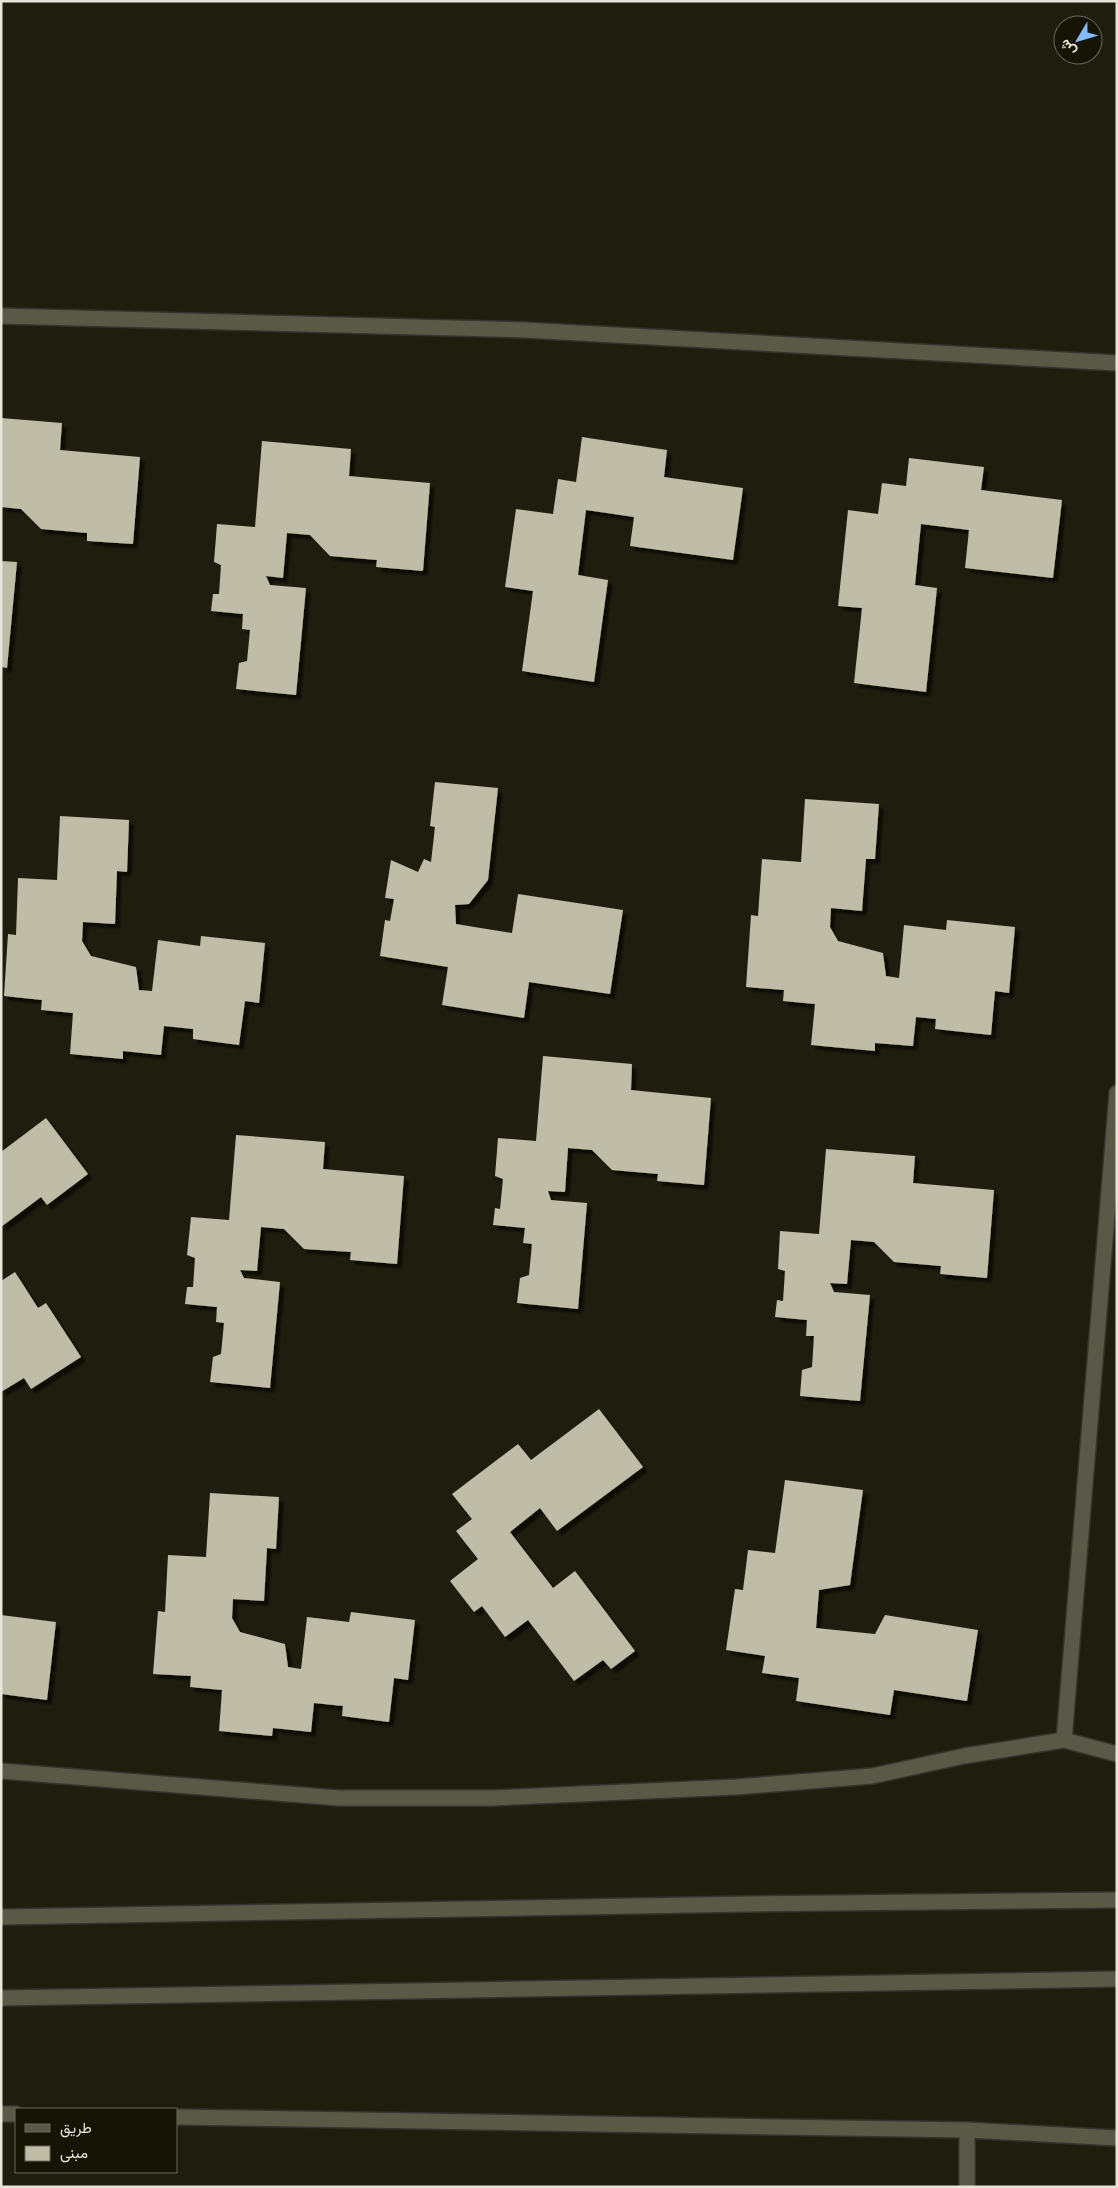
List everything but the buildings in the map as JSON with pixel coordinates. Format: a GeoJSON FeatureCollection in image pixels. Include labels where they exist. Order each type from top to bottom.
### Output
{"type":"FeatureCollection","features":[{"type":"Feature","properties":{"kind":"street"},"geometry":{"type":"LineString","coordinates":[[1,316],[525,330],[1117,363]]}},
{"type":"Feature","properties":{"kind":"street"},"geometry":{"type":"LineString","coordinates":[[1064,1740],[1117,1093]]}},
{"type":"Feature","properties":{"kind":"street"},"geometry":{"type":"LineString","coordinates":[[1,1771],[339,1798],[492,1798],[736,1787],[872,1776],[964,1756],[1064,1740],[1117,1754]]}},
{"type":"Feature","properties":{"kind":"street"},"geometry":{"type":"LineString","coordinates":[[1,1917],[749,1904],[1117,1900]]}},
{"type":"Feature","properties":{"kind":"street"},"geometry":{"type":"LineString","coordinates":[[1,1998],[1117,1979]]}},
{"type":"Feature","properties":{"kind":"street"},"geometry":{"type":"LineString","coordinates":[[1,2114],[15,2114]]}},
{"type":"Feature","properties":{"kind":"street"},"geometry":{"type":"LineString","coordinates":[[178,2117],[967,2130],[1117,2138]]}},
{"type":"Feature","properties":{"kind":"street"},"geometry":{"type":"LineString","coordinates":[[967,2130],[967,2187]]}}]}
